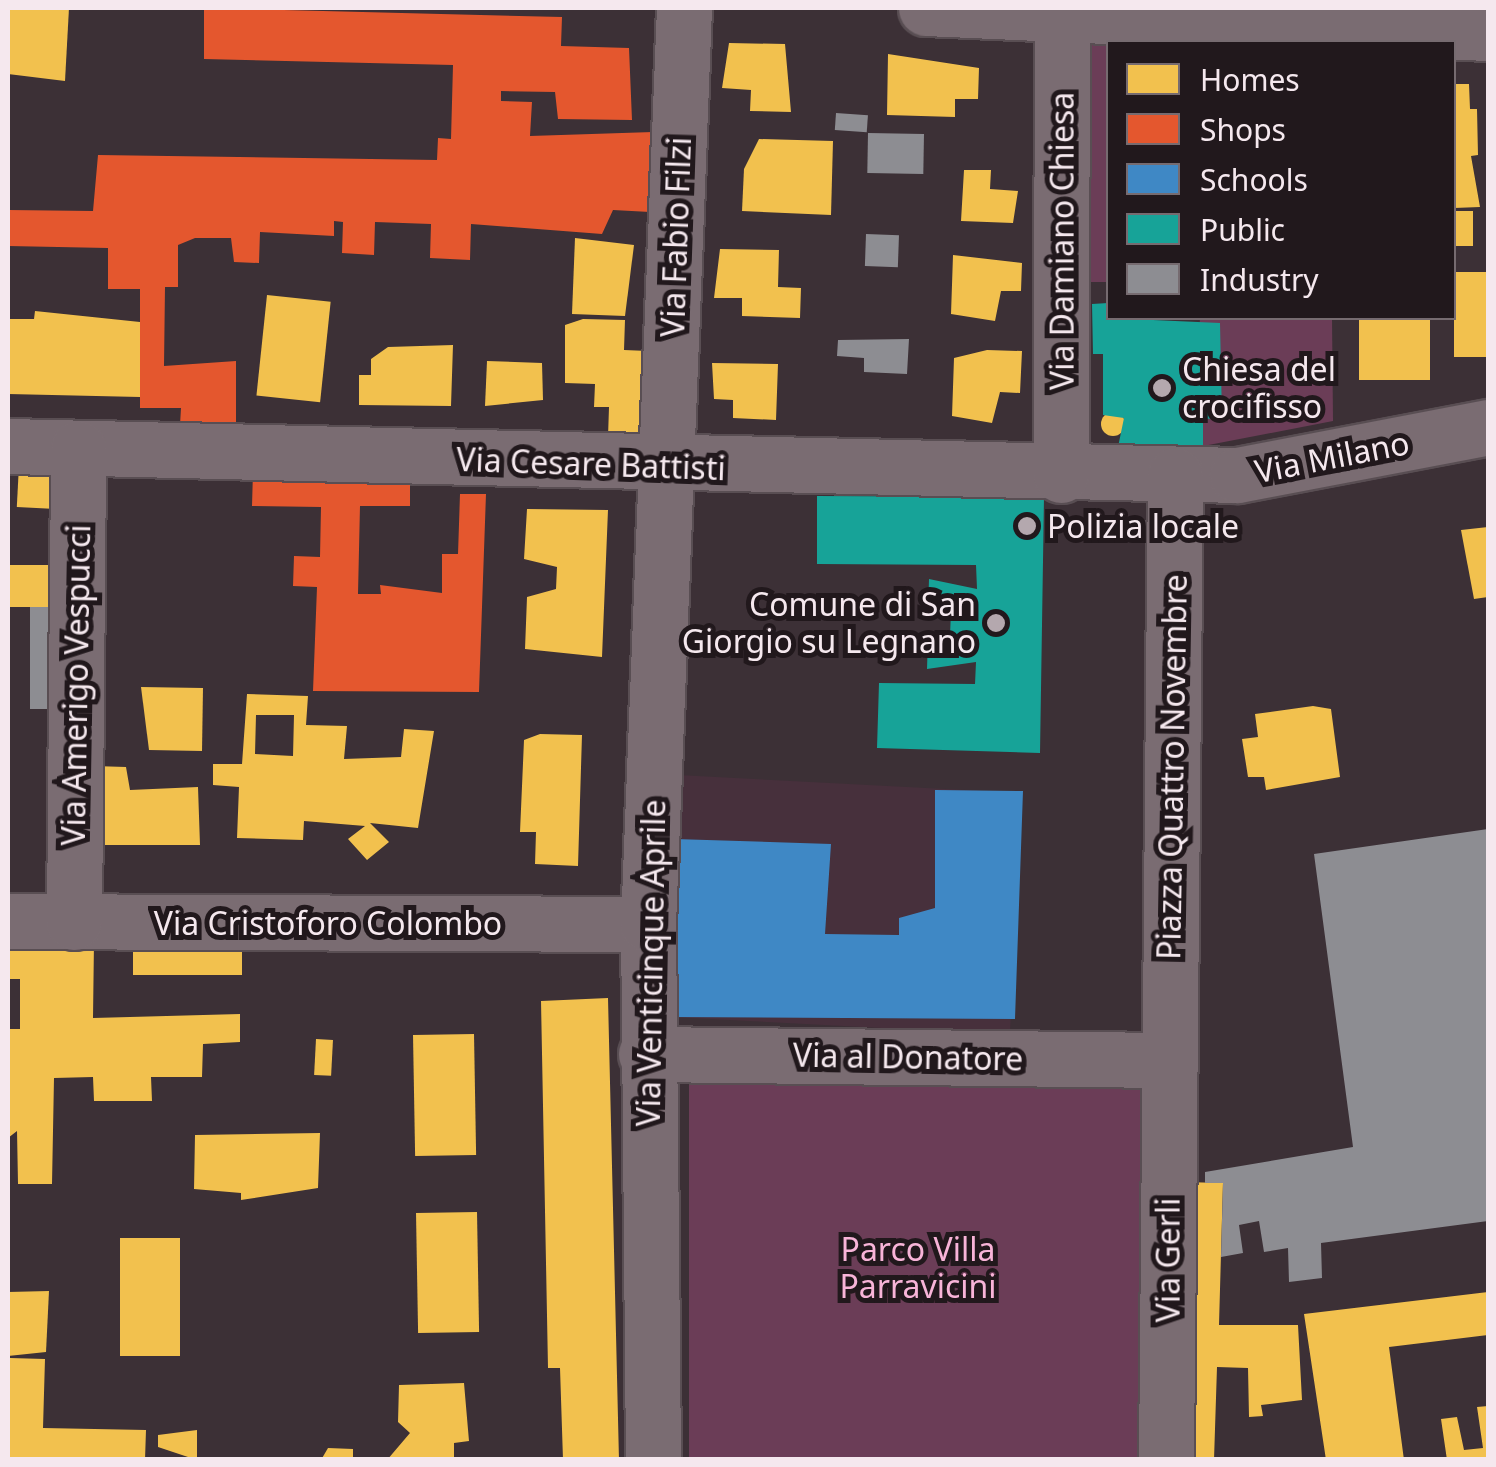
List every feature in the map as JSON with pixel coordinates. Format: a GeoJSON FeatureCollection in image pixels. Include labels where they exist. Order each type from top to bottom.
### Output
{"type":"FeatureCollection","features":[{"type":"Feature","properties":{"kind":"street","name":"Via Fabio Filzi"},"geometry":{"type":"LineString","coordinates":[[667,467],[684,8]]}},
{"type":"Feature","properties":{"kind":"street"},"geometry":{"type":"LineString","coordinates":[[926,8],[1062,8],[1488,33]]}},
{"type":"Feature","properties":{"kind":"street","name":"Via Damiano Chiesa"},"geometry":{"type":"LineString","coordinates":[[1061,475],[1062,8]]}},
{"type":"Feature","properties":{"kind":"street","name":"Via Milano"},"geometry":{"type":"LineString","coordinates":[[1175,474],[1237,475],[1488,427]]}},
{"type":"Feature","properties":{"kind":"street","name":"Via Cesare Battisti"},"geometry":{"type":"LineString","coordinates":[[8,446],[667,467],[1175,474]]}},
{"type":"Feature","properties":{"kind":"street","name":"Via Amerigo Vespucci"},"geometry":{"type":"LineString","coordinates":[[74,922],[78,448]]}},
{"type":"Feature","properties":{"kind":"street","name":"Via Venticinque Aprile"},"geometry":{"type":"LineString","coordinates":[[654,1460],[646,1054],[667,467]]}},
{"type":"Feature","properties":{"kind":"street","name":"Piazza Quattro Novembre"},"geometry":{"type":"LineString","coordinates":[[1169,1060],[1175,474]]}},
{"type":"Feature","properties":{"kind":"street","name":"Via Cristoforo Colombo"},"geometry":{"type":"LineString","coordinates":[[8,922],[648,924]]}},
{"type":"Feature","properties":{"kind":"street","name":"Via al Donatore"},"geometry":{"type":"LineString","coordinates":[[646,1054],[1169,1060]]}},
{"type":"Feature","properties":{"kind":"street","name":"Via Gerli"},"geometry":{"type":"LineString","coordinates":[[1166,1460],[1169,1060]]}},
{"type":"Feature","properties":{"kind":"shaded area"},"geometry":{"type":"Polygon","coordinates":[[[678,775],[1023,793],[1010,1035],[665,1017],[678,775]]]}},
{"type":"Feature","properties":{"kind":"green space"},"geometry":{"type":"Polygon","coordinates":[[[1081,42],[1106,42],[1106,282],[1081,282],[1081,42]]]}},
{"type":"Feature","properties":{"kind":"green space"},"geometry":{"type":"Polygon","coordinates":[[[1200,320],[1332,320],[1333,421],[1193,448],[1200,320]]]}},
{"type":"Feature","properties":{"kind":"green space","name":"Parco Villa Parravicini"},"geometry":{"type":"Polygon","coordinates":[[[689,1077],[1148,1077],[1148,1460],[689,1460],[689,1077]]]}},
{"type":"Feature","properties":{"kind":"building: Homes"},"geometry":{"type":"Polygon","coordinates":[[[8,8],[69,8],[65,81],[8,74],[8,8]]]}},
{"type":"Feature","properties":{"kind":"building: Homes"},"geometry":{"type":"Polygon","coordinates":[[[729,43],[785,44],[791,112],[750,111],[751,90],[722,88],[729,43]]]}},
{"type":"Feature","properties":{"kind":"building: Homes"},"geometry":{"type":"Polygon","coordinates":[[[888,54],[979,68],[978,99],[955,99],[955,117],[887,115],[888,54]]]}},
{"type":"Feature","properties":{"kind":"building: Homes"},"geometry":{"type":"Polygon","coordinates":[[[1456,84],[1469,84],[1470,109],[1477,109],[1478,155],[1471,156],[1480,207],[1456,208],[1456,84]]]}},
{"type":"Feature","properties":{"kind":"building: Homes"},"geometry":{"type":"Polygon","coordinates":[[[759,139],[833,141],[831,215],[742,211],[744,169],[759,139]]]}},
{"type":"Feature","properties":{"kind":"building: Homes"},"geometry":{"type":"Polygon","coordinates":[[[964,170],[991,170],[990,189],[1018,191],[1013,223],[961,221],[964,170]]]}},
{"type":"Feature","properties":{"kind":"building: Homes"},"geometry":{"type":"Polygon","coordinates":[[[1456,211],[1473,211],[1473,246],[1456,246],[1456,211]]]}},
{"type":"Feature","properties":{"kind":"building: Homes"},"geometry":{"type":"Polygon","coordinates":[[[575,238],[634,245],[625,316],[572,314],[575,238]]]}},
{"type":"Feature","properties":{"kind":"building: Homes"},"geometry":{"type":"Polygon","coordinates":[[[720,249],[779,250],[778,287],[801,288],[800,318],[742,316],[742,298],[714,298],[720,249]]]}},
{"type":"Feature","properties":{"kind":"building: Homes"},"geometry":{"type":"Polygon","coordinates":[[[953,255],[1022,263],[1021,291],[1001,291],[995,321],[951,314],[953,255]]]}},
{"type":"Feature","properties":{"kind":"building: Homes"},"geometry":{"type":"Polygon","coordinates":[[[1456,272],[1488,272],[1488,357],[1454,357],[1456,272]]]}},
{"type":"Feature","properties":{"kind":"building: Homes"},"geometry":{"type":"Polygon","coordinates":[[[267,295],[331,302],[320,402],[256,395],[267,295]]]}},
{"type":"Feature","properties":{"kind":"building: Homes"},"geometry":{"type":"Polygon","coordinates":[[[35,311],[140,322],[140,397],[8,394],[8,319],[34,319],[35,311]]]}},
{"type":"Feature","properties":{"kind":"building: Homes"},"geometry":{"type":"Polygon","coordinates":[[[583,319],[625,320],[624,350],[648,351],[645,438],[608,437],[609,407],[594,407],[595,384],[565,383],[565,325],[583,319]]]}},
{"type":"Feature","properties":{"kind":"building: Homes"},"geometry":{"type":"Polygon","coordinates":[[[1359,320],[1430,320],[1430,380],[1359,380],[1359,320]]]}},
{"type":"Feature","properties":{"kind":"building: Homes"},"geometry":{"type":"Polygon","coordinates":[[[453,345],[451,406],[359,405],[359,375],[371,375],[371,359],[388,347],[453,345]]]}},
{"type":"Feature","properties":{"kind":"building: Homes"},"geometry":{"type":"Polygon","coordinates":[[[987,350],[1022,351],[1020,393],[1000,392],[992,423],[952,416],[954,358],[987,350]]]}},
{"type":"Feature","properties":{"kind":"building: Homes"},"geometry":{"type":"Polygon","coordinates":[[[487,361],[542,363],[543,400],[485,406],[487,361]]]}},
{"type":"Feature","properties":{"kind":"building: Homes"},"geometry":{"type":"Polygon","coordinates":[[[712,363],[778,364],[776,420],[733,418],[733,400],[714,399],[712,363]]]}},
{"type":"Feature","properties":{"kind":"building: Homes"},"geometry":{"type":"Polygon","coordinates":[[[1113,412],[1122,415],[1122,433],[1113,436],[1104,433],[1101,424],[1104,415],[1113,412]]]}},
{"type":"Feature","properties":{"kind":"building: Homes"},"geometry":{"type":"Polygon","coordinates":[[[19,465],[63,467],[61,509],[17,507],[19,465]]]}},
{"type":"Feature","properties":{"kind":"building: Homes"},"geometry":{"type":"Polygon","coordinates":[[[527,509],[608,510],[602,657],[525,649],[527,597],[556,589],[557,567],[524,559],[527,509]]]}},
{"type":"Feature","properties":{"kind":"building: Homes"},"geometry":{"type":"Polygon","coordinates":[[[1488,527],[1488,597],[1474,599],[1461,530],[1488,527]]]}},
{"type":"Feature","properties":{"kind":"building: Homes"},"geometry":{"type":"Polygon","coordinates":[[[8,565],[62,565],[62,607],[8,607],[8,565]]]}},
{"type":"Feature","properties":{"kind":"building: Homes"},"geometry":{"type":"Polygon","coordinates":[[[141,687],[203,688],[202,751],[149,750],[141,687]]]}},
{"type":"Feature","properties":{"kind":"building: Homes"},"geometry":{"type":"Polygon","coordinates":[[[247,694],[308,696],[306,725],[347,726],[344,759],[401,757],[404,729],[434,731],[418,828],[370,823],[389,842],[367,860],[348,839],[365,826],[304,821],[303,840],[237,838],[239,787],[213,785],[213,764],[242,764],[247,694]],[[256,715],[255,754],[293,756],[294,715],[256,715]]]}},
{"type":"Feature","properties":{"kind":"building: Homes"},"geometry":{"type":"Polygon","coordinates":[[[1313,706],[1331,709],[1340,777],[1266,790],[1264,777],[1248,777],[1242,739],[1258,737],[1255,714],[1313,706]]]}},
{"type":"Feature","properties":{"kind":"building: Homes"},"geometry":{"type":"Polygon","coordinates":[[[540,734],[582,735],[578,866],[535,864],[536,832],[520,832],[524,740],[540,734]]]}},
{"type":"Feature","properties":{"kind":"building: Homes"},"geometry":{"type":"Polygon","coordinates":[[[94,766],[126,767],[130,790],[198,787],[200,845],[97,845],[94,766]]]}},
{"type":"Feature","properties":{"kind":"building: Homes"},"geometry":{"type":"Polygon","coordinates":[[[133,938],[242,938],[242,975],[133,975],[133,938]]]}},
{"type":"Feature","properties":{"kind":"building: Homes"},"geometry":{"type":"Polygon","coordinates":[[[8,941],[94,941],[93,1018],[240,1014],[240,1042],[203,1044],[202,1077],[151,1077],[152,1101],[94,1101],[93,1077],[54,1078],[52,1184],[18,1184],[17,1131],[8,1138],[8,1029],[20,1029],[20,979],[8,979],[8,941]]]}},
{"type":"Feature","properties":{"kind":"building: Homes"},"geometry":{"type":"Polygon","coordinates":[[[608,998],[619,1460],[563,1460],[560,1368],[548,1368],[541,1001],[608,998]]]}},
{"type":"Feature","properties":{"kind":"building: Homes"},"geometry":{"type":"Polygon","coordinates":[[[474,1034],[476,1155],[415,1156],[413,1035],[474,1034]]]}},
{"type":"Feature","properties":{"kind":"building: Homes"},"geometry":{"type":"Polygon","coordinates":[[[316,1039],[333,1040],[331,1076],[314,1075],[316,1039]]]}},
{"type":"Feature","properties":{"kind":"building: Homes"},"geometry":{"type":"Polygon","coordinates":[[[320,1133],[318,1188],[241,1200],[241,1193],[194,1189],[195,1135],[320,1133]]]}},
{"type":"Feature","properties":{"kind":"building: Homes"},"geometry":{"type":"Polygon","coordinates":[[[1183,1182],[1223,1183],[1219,1325],[1298,1325],[1302,1400],[1261,1405],[1263,1416],[1249,1417],[1248,1368],[1217,1367],[1214,1460],[1177,1460],[1183,1182]]]}},
{"type":"Feature","properties":{"kind":"building: Homes"},"geometry":{"type":"Polygon","coordinates":[[[477,1212],[479,1332],[418,1333],[416,1213],[477,1212]]]}},
{"type":"Feature","properties":{"kind":"building: Homes"},"geometry":{"type":"Polygon","coordinates":[[[120,1238],[180,1238],[180,1356],[120,1356],[120,1238]]]}},
{"type":"Feature","properties":{"kind":"building: Homes"},"geometry":{"type":"Polygon","coordinates":[[[49,1291],[46,1352],[8,1356],[8,1292],[49,1291]]]}},
{"type":"Feature","properties":{"kind":"building: Homes"},"geometry":{"type":"Polygon","coordinates":[[[1488,1292],[1488,1335],[1389,1347],[1404,1460],[1326,1460],[1304,1314],[1488,1292]]]}},
{"type":"Feature","properties":{"kind":"building: Homes"},"geometry":{"type":"Polygon","coordinates":[[[10,1358],[45,1359],[43,1428],[146,1430],[145,1460],[8,1460],[10,1358]]]}},
{"type":"Feature","properties":{"kind":"building: Homes"},"geometry":{"type":"Polygon","coordinates":[[[464,1383],[469,1441],[454,1443],[454,1460],[387,1460],[410,1433],[398,1422],[399,1385],[464,1383]]]}},
{"type":"Feature","properties":{"kind":"building: Homes"},"geometry":{"type":"Polygon","coordinates":[[[1488,1406],[1488,1460],[1447,1460],[1441,1419],[1457,1417],[1464,1450],[1483,1448],[1477,1407],[1488,1406]]]}},
{"type":"Feature","properties":{"kind":"building: Homes"},"geometry":{"type":"Polygon","coordinates":[[[197,1430],[197,1460],[158,1447],[158,1435],[197,1430]]]}},
{"type":"Feature","properties":{"kind":"building: Homes"},"geometry":{"type":"Polygon","coordinates":[[[328,1448],[353,1449],[353,1460],[321,1460],[328,1448]]]}},
{"type":"Feature","properties":{"kind":"building: Shops"},"geometry":{"type":"Polygon","coordinates":[[[204,8],[562,17],[561,46],[629,48],[632,120],[558,119],[555,92],[501,91],[501,101],[532,102],[530,136],[653,132],[650,212],[613,210],[602,234],[471,224],[470,260],[430,258],[431,224],[375,222],[374,255],[342,253],[343,222],[334,221],[334,236],[260,232],[259,263],[234,262],[231,238],[195,238],[178,245],[178,287],[165,287],[164,366],[236,361],[236,427],[180,425],[181,408],[140,408],[140,289],[108,289],[108,248],[8,246],[8,210],[93,211],[98,155],[437,160],[438,138],[451,139],[453,65],[204,59],[204,8]]]}},
{"type":"Feature","properties":{"kind":"building: Shops"},"geometry":{"type":"Polygon","coordinates":[[[253,471],[410,475],[410,506],[360,506],[358,594],[381,594],[380,585],[442,593],[442,554],[458,554],[460,494],[486,494],[479,692],[313,691],[317,587],[293,586],[294,556],[320,557],[321,507],[252,506],[253,471]]]}},
{"type":"Feature","properties":{"kind":"building: Schools"},"geometry":{"type":"Polygon","coordinates":[[[935,790],[1023,791],[1015,1019],[669,1017],[674,839],[831,844],[825,934],[899,935],[899,918],[935,908],[935,790]]]}},
{"type":"Feature","properties":{"kind":"building: Public","name":"Chiesa del crocifisso"},"geometry":{"type":"Polygon","coordinates":[[[1106,303],[1106,320],[1220,323],[1222,418],[1203,419],[1203,448],[1118,447],[1124,418],[1103,415],[1103,354],[1093,354],[1092,304],[1106,303]]]}},
{"type":"Feature","properties":{"kind":"building: Public","name":"Comune di San Giorgio su Legnano"},"geometry":{"type":"Polygon","coordinates":[[[817,496],[1044,497],[1040,753],[877,748],[879,683],[975,684],[976,662],[927,669],[928,636],[950,635],[951,611],[928,611],[929,579],[977,589],[976,565],[817,564],[817,496]]]}},
{"type":"Feature","properties":{"kind":"building: Industry"},"geometry":{"type":"Polygon","coordinates":[[[836,113],[868,115],[867,132],[835,130],[836,113]]]}},
{"type":"Feature","properties":{"kind":"building: Industry"},"geometry":{"type":"Polygon","coordinates":[[[868,133],[924,134],[923,174],[867,173],[868,133]]]}},
{"type":"Feature","properties":{"kind":"building: Industry"},"geometry":{"type":"Polygon","coordinates":[[[866,234],[899,235],[898,267],[865,266],[866,234]]]}},
{"type":"Feature","properties":{"kind":"building: Industry"},"geometry":{"type":"Polygon","coordinates":[[[909,339],[907,374],[864,372],[864,358],[837,356],[838,340],[909,339]]]}},
{"type":"Feature","properties":{"kind":"building: Industry"},"geometry":{"type":"Polygon","coordinates":[[[30,607],[60,607],[60,709],[30,709],[30,607]]]}},
{"type":"Feature","properties":{"kind":"building: Industry"},"geometry":{"type":"Polygon","coordinates":[[[1488,829],[1488,1221],[1321,1243],[1322,1278],[1289,1282],[1288,1248],[1264,1252],[1259,1221],[1239,1225],[1243,1253],[1221,1257],[1223,1183],[1205,1183],[1205,1172],[1353,1147],[1314,854],[1488,829]]]}},
{"type":"Feature","properties":{"kind":"place","name":"Chiesa del crocifisso"},"geometry":{"type":"Point","coordinates":[1162,388]}},
{"type":"Feature","properties":{"kind":"place","name":"Polizia locale"},"geometry":{"type":"Point","coordinates":[1027,526]}},
{"type":"Feature","properties":{"kind":"place","name":"Comune di San Giorgio su Legnano"},"geometry":{"type":"Point","coordinates":[996,623]}}]}
